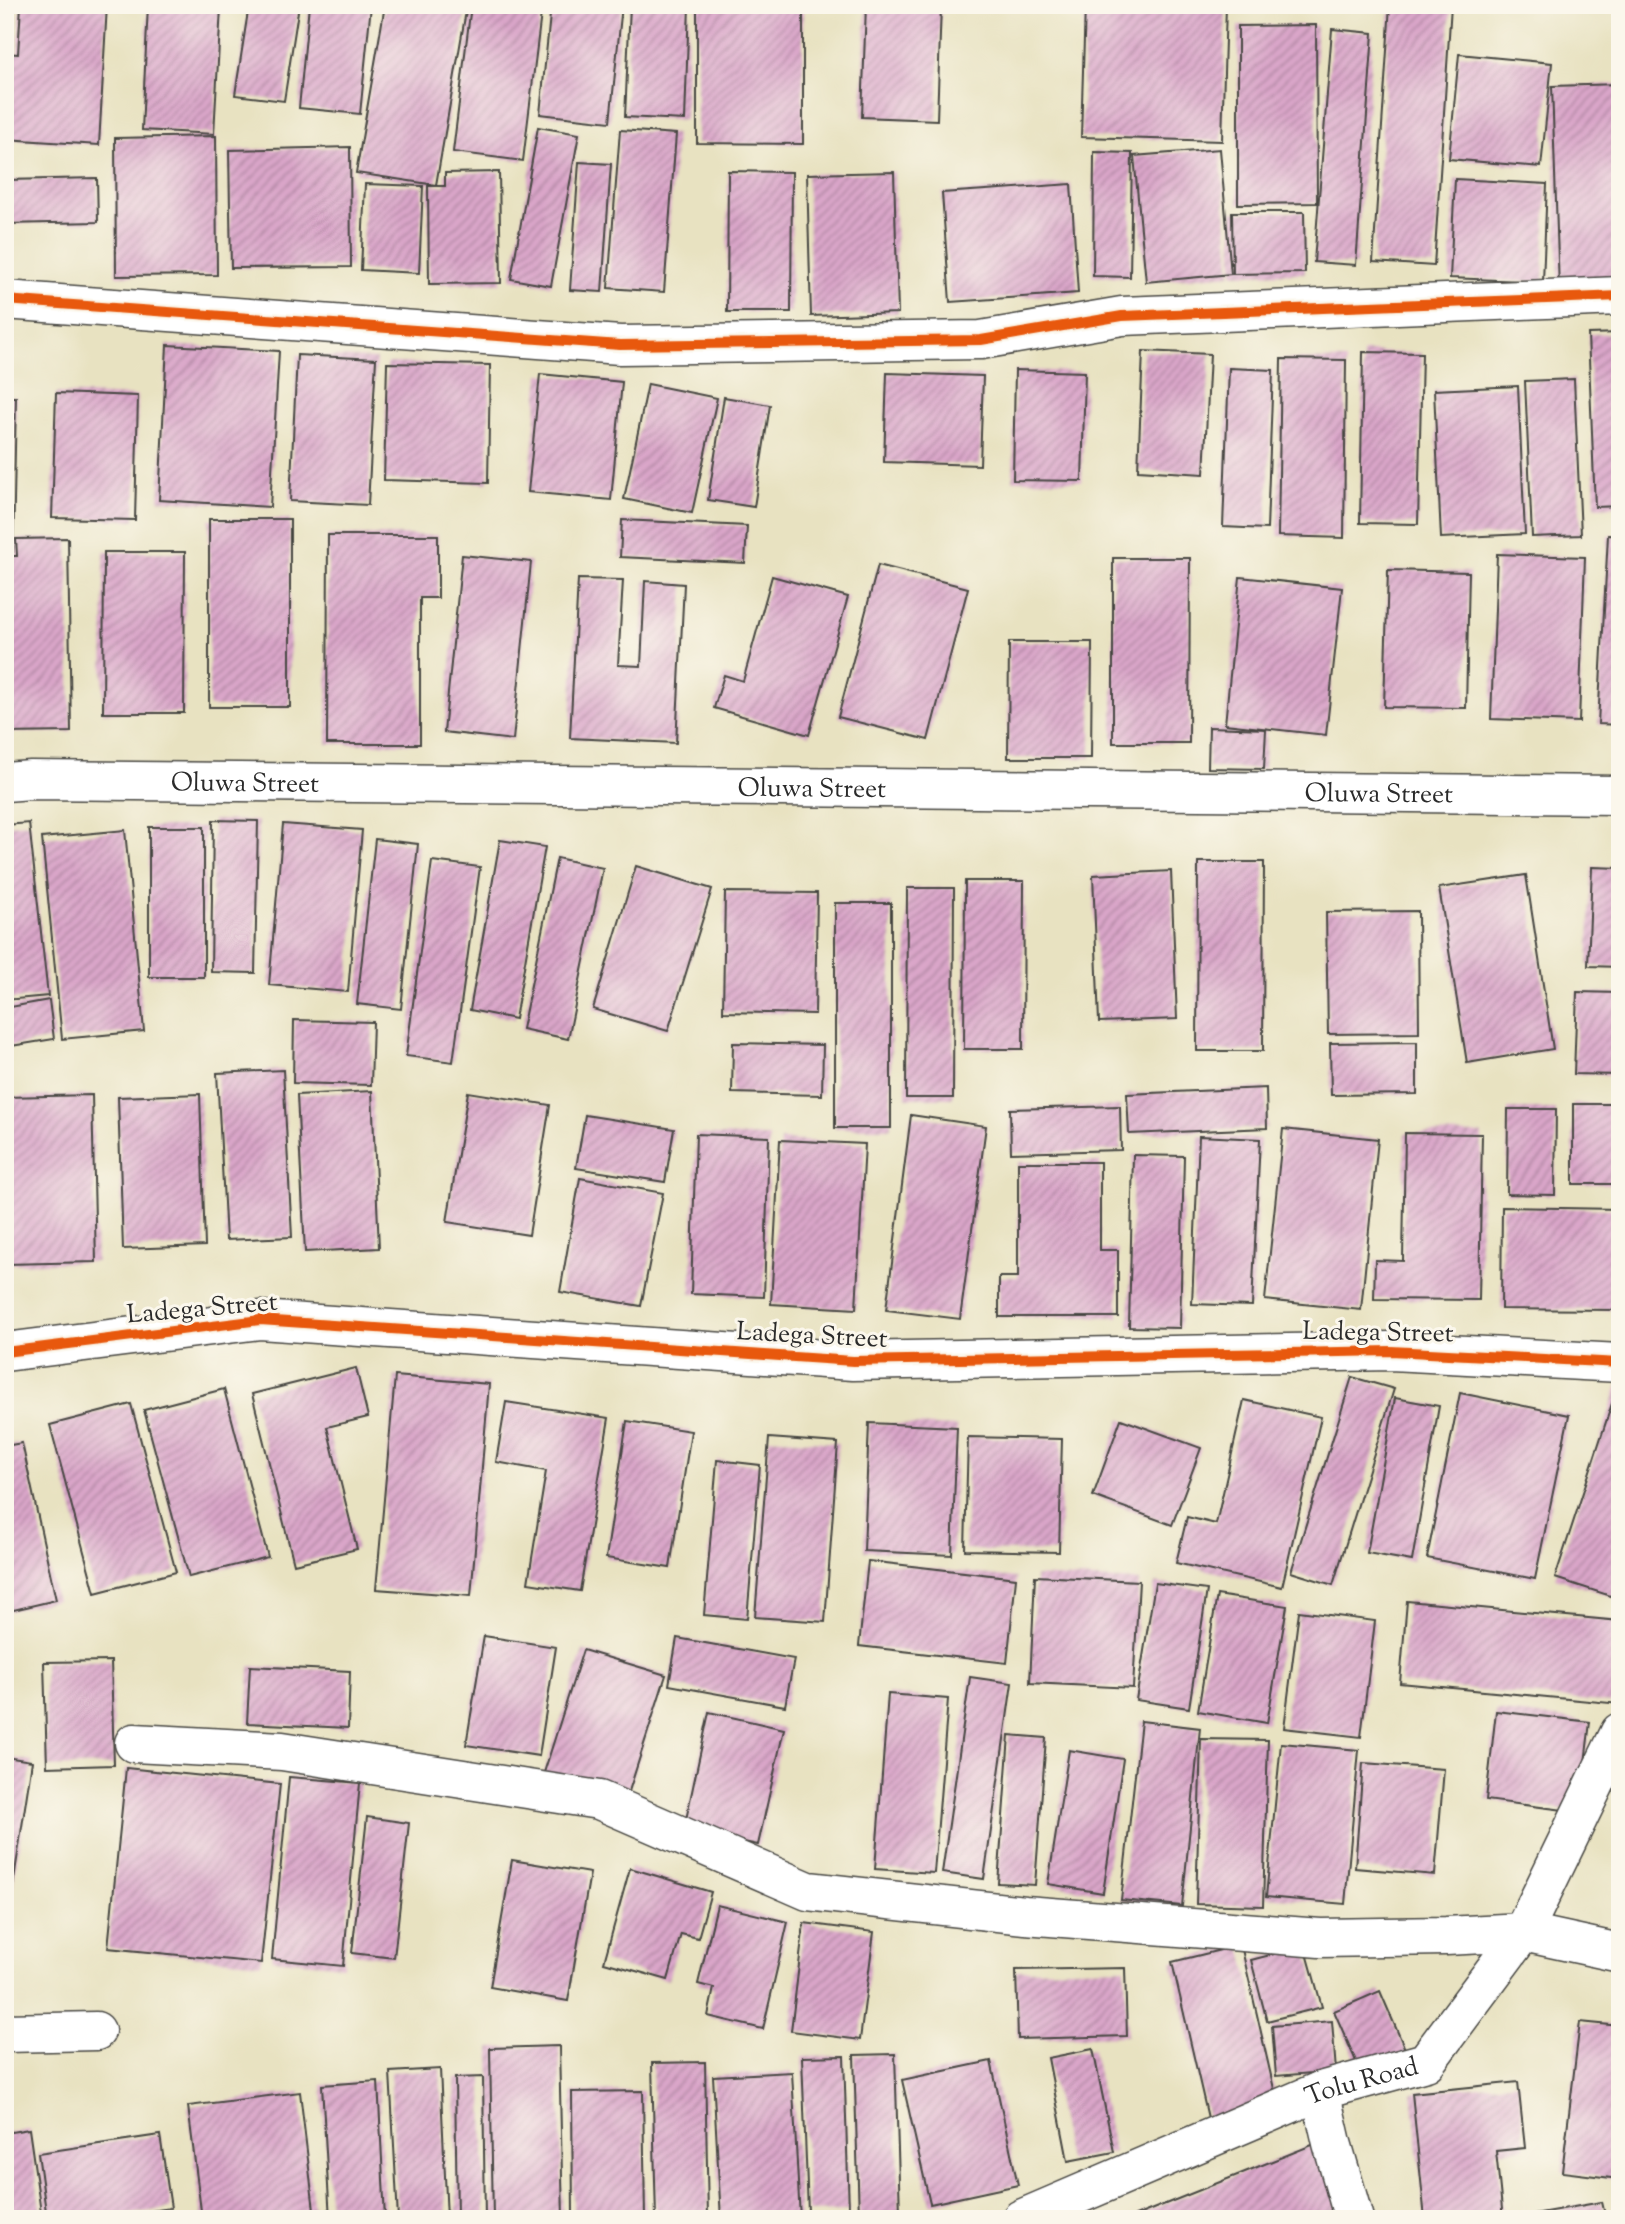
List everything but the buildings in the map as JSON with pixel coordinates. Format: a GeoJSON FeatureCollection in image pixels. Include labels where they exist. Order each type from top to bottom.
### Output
{"type":"FeatureCollection","features":[{"type":"Feature","properties":{"kind":"street"},"geometry":{"type":"LineString","coordinates":[[5,300],[620,345],[981,340],[1122,316],[1620,296]]}},
{"type":"Feature","properties":{"kind":"street","name":"Oluwa Street"},"geometry":{"type":"LineString","coordinates":[[5,782],[1620,795]]}},
{"type":"Feature","properties":{"kind":"street","name":"Ladega Street"},"geometry":{"type":"LineString","coordinates":[[5,1352],[260,1320],[853,1361],[1391,1351],[1620,1363]]}},
{"type":"Feature","properties":{"kind":"street","name":"Tolu Road"},"geometry":{"type":"LineString","coordinates":[[1021,2219],[1320,2091],[1426,2062],[1523,1932],[1620,1732]]}},
{"type":"Feature","properties":{"kind":"street"},"geometry":{"type":"LineString","coordinates":[[134,1743],[282,1751],[599,1801],[808,1891],[1025,1915],[1320,1938],[1523,1932],[1620,1953]]}},
{"type":"Feature","properties":{"kind":"street"},"geometry":{"type":"LineString","coordinates":[[5,2033],[96,2031]]}},
{"type":"Feature","properties":{"kind":"street"},"geometry":{"type":"LineString","coordinates":[[1320,2091],[1354,2219]]}},
{"type":"Feature","properties":{"kind":"cycle path"},"geometry":{"type":"LineString","coordinates":[[5,300],[620,345],[981,340],[1122,316],[1620,296]]}},
{"type":"Feature","properties":{"kind":"cycle path"},"geometry":{"type":"LineString","coordinates":[[5,1352],[260,1320],[853,1361],[1391,1351],[1620,1363]]}}]}
